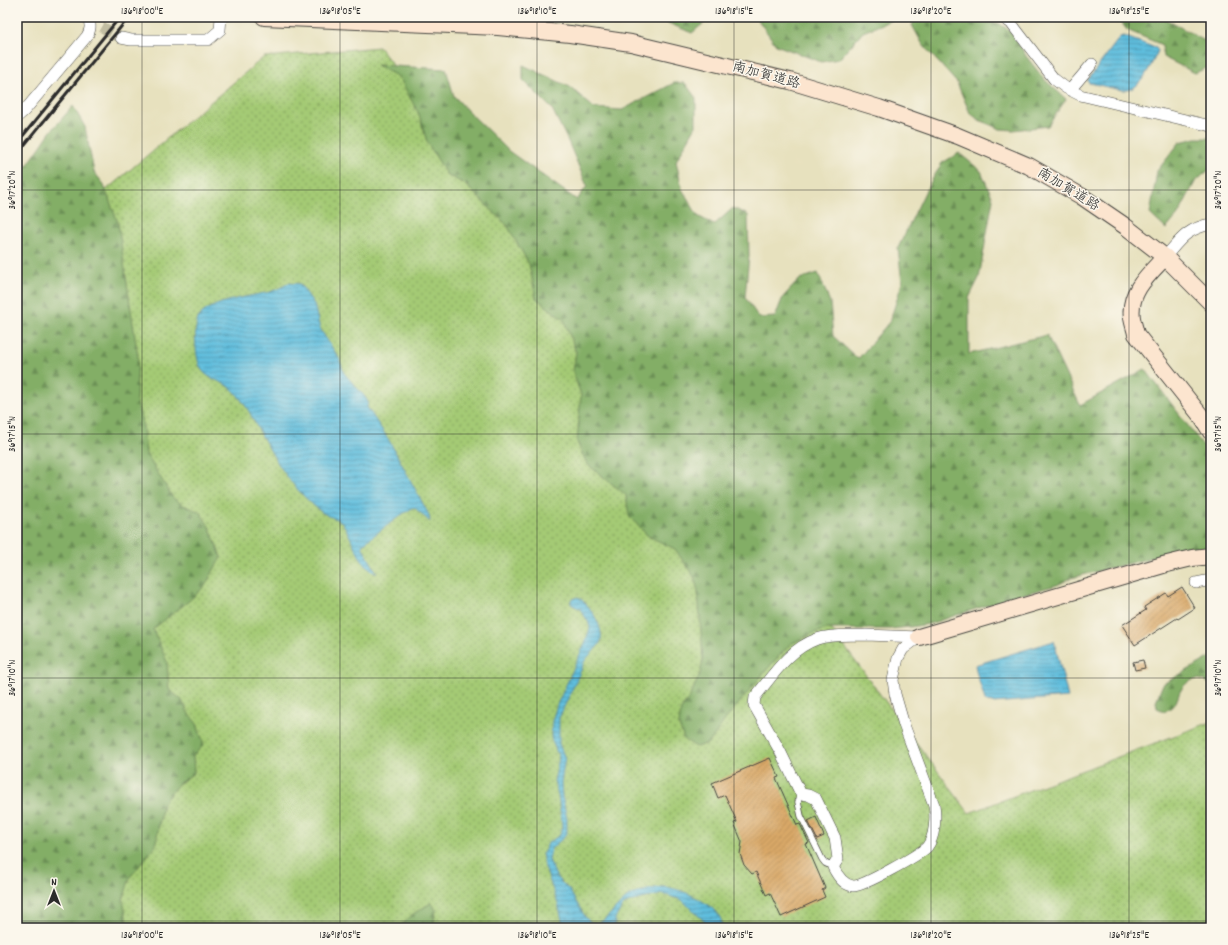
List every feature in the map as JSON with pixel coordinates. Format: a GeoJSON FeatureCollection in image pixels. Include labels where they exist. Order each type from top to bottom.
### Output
{"type":"FeatureCollection","features":[{"type":"Feature","properties":{"kind":"main road","name":"南加賀道路"},"geometry":{"type":"LineString","coordinates":[[264,17],[498,27],[570,34],[645,46],[790,81],[879,108],[944,131],[1029,166],[1081,196],[1125,226],[1165,257],[1211,303]]}},
{"type":"Feature","properties":{"kind":"main road"},"geometry":{"type":"LineString","coordinates":[[1165,257],[1140,284],[1134,300],[1132,318],[1136,334],[1201,416],[1211,432]]}},
{"type":"Feature","properties":{"kind":"main road"},"geometry":{"type":"LineString","coordinates":[[919,637],[1163,565],[1192,558],[1211,556]]}},
{"type":"Feature","properties":{"kind":"street"},"geometry":{"type":"LineString","coordinates":[[121,38],[131,40],[208,40],[220,30],[221,17]]}},
{"type":"Feature","properties":{"kind":"street"},"geometry":{"type":"LineString","coordinates":[[1002,17],[1011,23],[1054,79],[1070,90],[1080,95],[1211,126]]}},
{"type":"Feature","properties":{"kind":"street"},"geometry":{"type":"LineString","coordinates":[[89,20],[102,27]]}},
{"type":"Feature","properties":{"kind":"street"},"geometry":{"type":"LineString","coordinates":[[17,117],[25,110],[87,36],[90,30],[89,20]]}},
{"type":"Feature","properties":{"kind":"street"},"geometry":{"type":"LineString","coordinates":[[1070,90],[1092,64]]}},
{"type":"Feature","properties":{"kind":"street"},"geometry":{"type":"LineString","coordinates":[[1165,257],[1184,234],[1201,226],[1211,224]]}},
{"type":"Feature","properties":{"kind":"street"},"geometry":{"type":"LineString","coordinates":[[1196,583],[1211,580]]}},
{"type":"Feature","properties":{"kind":"street"},"geometry":{"type":"LineString","coordinates":[[866,635],[919,637],[903,649],[898,658],[893,680],[895,694],[904,725],[934,805],[935,815],[933,832],[927,846],[908,860],[861,884],[852,886],[843,881],[833,867],[838,859],[835,838],[816,799],[808,795],[801,794],[780,751],[754,705],[755,697],[794,652],[818,639],[866,635]]}},
{"type":"Feature","properties":{"kind":"lane"},"geometry":{"type":"LineString","coordinates":[[801,794],[798,802],[801,816],[822,859],[825,863],[833,867]]}},
{"type":"Feature","properties":{"kind":"green space"},"geometry":{"type":"Polygon","coordinates":[[[654,17],[711,17],[692,33],[654,17]]]}},
{"type":"Feature","properties":{"kind":"green space"},"geometry":{"type":"Polygon","coordinates":[[[756,17],[891,17],[892,20],[863,32],[839,59],[821,62],[776,45],[756,17]]]}},
{"type":"Feature","properties":{"kind":"green space"},"geometry":{"type":"Polygon","coordinates":[[[916,17],[953,17],[965,22],[998,23],[1009,30],[1026,56],[1044,79],[1066,99],[1048,126],[1013,130],[1000,129],[979,120],[970,113],[957,83],[923,45],[912,25],[916,17]]]}},
{"type":"Feature","properties":{"kind":"green space"},"geometry":{"type":"Polygon","coordinates":[[[1117,17],[1162,17],[1203,40],[1211,41],[1211,66],[1195,73],[1163,57],[1162,45],[1127,30],[1117,17]]]}},
{"type":"Feature","properties":{"kind":"green space"},"geometry":{"type":"Polygon","coordinates":[[[379,47],[817,610],[969,813],[1211,722],[1211,928],[17,928],[17,265],[264,57],[379,47]]]}},
{"type":"Feature","properties":{"kind":"green space"},"geometry":{"type":"Polygon","coordinates":[[[376,65],[446,69],[454,96],[467,110],[510,152],[577,200],[587,186],[567,139],[552,109],[523,80],[523,65],[570,87],[594,108],[622,110],[674,83],[685,83],[696,98],[696,126],[676,161],[682,189],[698,216],[714,225],[733,208],[748,215],[749,256],[745,297],[759,318],[775,317],[783,297],[800,279],[818,273],[830,302],[833,336],[858,359],[890,321],[902,283],[898,248],[926,190],[942,163],[959,153],[981,171],[993,199],[979,278],[969,298],[969,354],[1047,335],[1080,405],[1145,369],[1211,456],[1211,547],[1178,551],[1071,578],[1057,585],[1016,596],[929,624],[890,629],[828,629],[814,633],[790,644],[725,720],[709,743],[696,747],[684,739],[679,725],[681,710],[690,696],[700,674],[703,660],[698,591],[694,577],[675,549],[648,536],[629,516],[626,495],[587,464],[577,442],[581,395],[573,372],[576,352],[564,320],[536,298],[529,264],[507,225],[465,184],[447,175],[427,142],[419,114],[399,77],[376,65]]]}},
{"type":"Feature","properties":{"kind":"green space"},"geometry":{"type":"Polygon","coordinates":[[[73,106],[85,127],[94,172],[103,183],[118,223],[138,357],[136,399],[143,426],[146,454],[173,498],[183,505],[200,512],[210,528],[221,557],[205,586],[190,600],[153,629],[167,662],[169,690],[181,699],[189,714],[197,724],[204,745],[193,756],[194,773],[178,784],[163,803],[155,847],[130,877],[123,900],[127,922],[124,928],[17,928],[17,174],[29,163],[51,131],[73,106]]]}},
{"type":"Feature","properties":{"kind":"green space"},"geometry":{"type":"Polygon","coordinates":[[[1196,138],[1211,138],[1211,168],[1195,182],[1178,215],[1166,229],[1150,214],[1157,171],[1180,142],[1196,138]]]}},
{"type":"Feature","properties":{"kind":"green space"},"geometry":{"type":"Polygon","coordinates":[[[1211,657],[1211,685],[1199,679],[1191,681],[1187,683],[1180,691],[1176,702],[1171,708],[1164,711],[1157,708],[1156,701],[1163,684],[1211,657]]]}},
{"type":"Feature","properties":{"kind":"green space"},"geometry":{"type":"Polygon","coordinates":[[[431,903],[436,910],[434,928],[399,928],[413,914],[431,903]]]}},
{"type":"Feature","properties":{"kind":"water"},"geometry":{"type":"Polygon","coordinates":[[[1123,36],[1156,48],[1158,51],[1141,80],[1132,89],[1127,90],[1089,83],[1087,81],[1120,37],[1123,36]]]}},
{"type":"Feature","properties":{"kind":"water"},"geometry":{"type":"Polygon","coordinates":[[[289,283],[300,284],[314,304],[320,329],[339,358],[344,373],[368,402],[367,407],[390,442],[429,515],[430,522],[414,507],[364,543],[362,546],[377,573],[370,569],[360,558],[342,522],[323,513],[293,484],[277,461],[248,410],[236,393],[228,386],[205,374],[200,366],[196,352],[195,335],[197,321],[204,311],[221,303],[242,297],[270,292],[289,283]]]}},
{"type":"Feature","properties":{"kind":"water"},"geometry":{"type":"Polygon","coordinates":[[[577,597],[582,600],[591,610],[599,624],[601,637],[598,646],[583,664],[559,718],[559,744],[565,758],[561,783],[562,796],[567,818],[567,831],[565,836],[551,849],[549,860],[557,878],[569,890],[586,918],[593,924],[604,920],[623,901],[634,894],[649,889],[664,887],[678,890],[702,901],[715,911],[722,922],[722,928],[708,928],[704,921],[682,900],[663,894],[633,901],[623,905],[615,919],[615,928],[564,928],[558,904],[544,865],[542,854],[549,842],[560,835],[562,826],[558,795],[554,781],[559,758],[551,738],[552,721],[557,705],[585,643],[590,628],[588,621],[580,609],[571,604],[571,600],[577,597]]]}},
{"type":"Feature","properties":{"kind":"water"},"geometry":{"type":"Polygon","coordinates":[[[1054,641],[1068,697],[993,703],[985,700],[975,665],[1054,641]]]}},
{"type":"Feature","properties":{"kind":"building"},"geometry":{"type":"Polygon","coordinates":[[[1182,587],[1195,608],[1135,645],[1122,625],[1146,610],[1144,607],[1166,593],[1168,596],[1182,587]]]}},
{"type":"Feature","properties":{"kind":"building"},"geometry":{"type":"Polygon","coordinates":[[[1143,660],[1145,668],[1135,670],[1133,662],[1143,660]]]}},
{"type":"Feature","properties":{"kind":"building"},"geometry":{"type":"Polygon","coordinates":[[[770,758],[779,777],[776,778],[797,825],[800,824],[809,843],[806,844],[825,888],[822,890],[825,897],[781,917],[770,893],[766,895],[756,872],[752,874],[744,865],[740,854],[742,842],[734,823],[737,822],[725,795],[718,798],[712,783],[770,758]]]}},
{"type":"Feature","properties":{"kind":"building"},"geometry":{"type":"Polygon","coordinates":[[[816,817],[824,836],[817,839],[808,821],[816,817]]]}},
{"type":"Feature","properties":{"kind":"tunnel"},"geometry":{"type":"LineString","coordinates":[[102,27],[121,38]]}},
{"type":"Feature","properties":{"kind":"railway"},"geometry":{"type":"LineString","coordinates":[[17,143],[120,17]]}},
{"type":"Feature","properties":{"kind":"railway"},"geometry":{"type":"LineString","coordinates":[[17,154],[129,17]]}}]}
